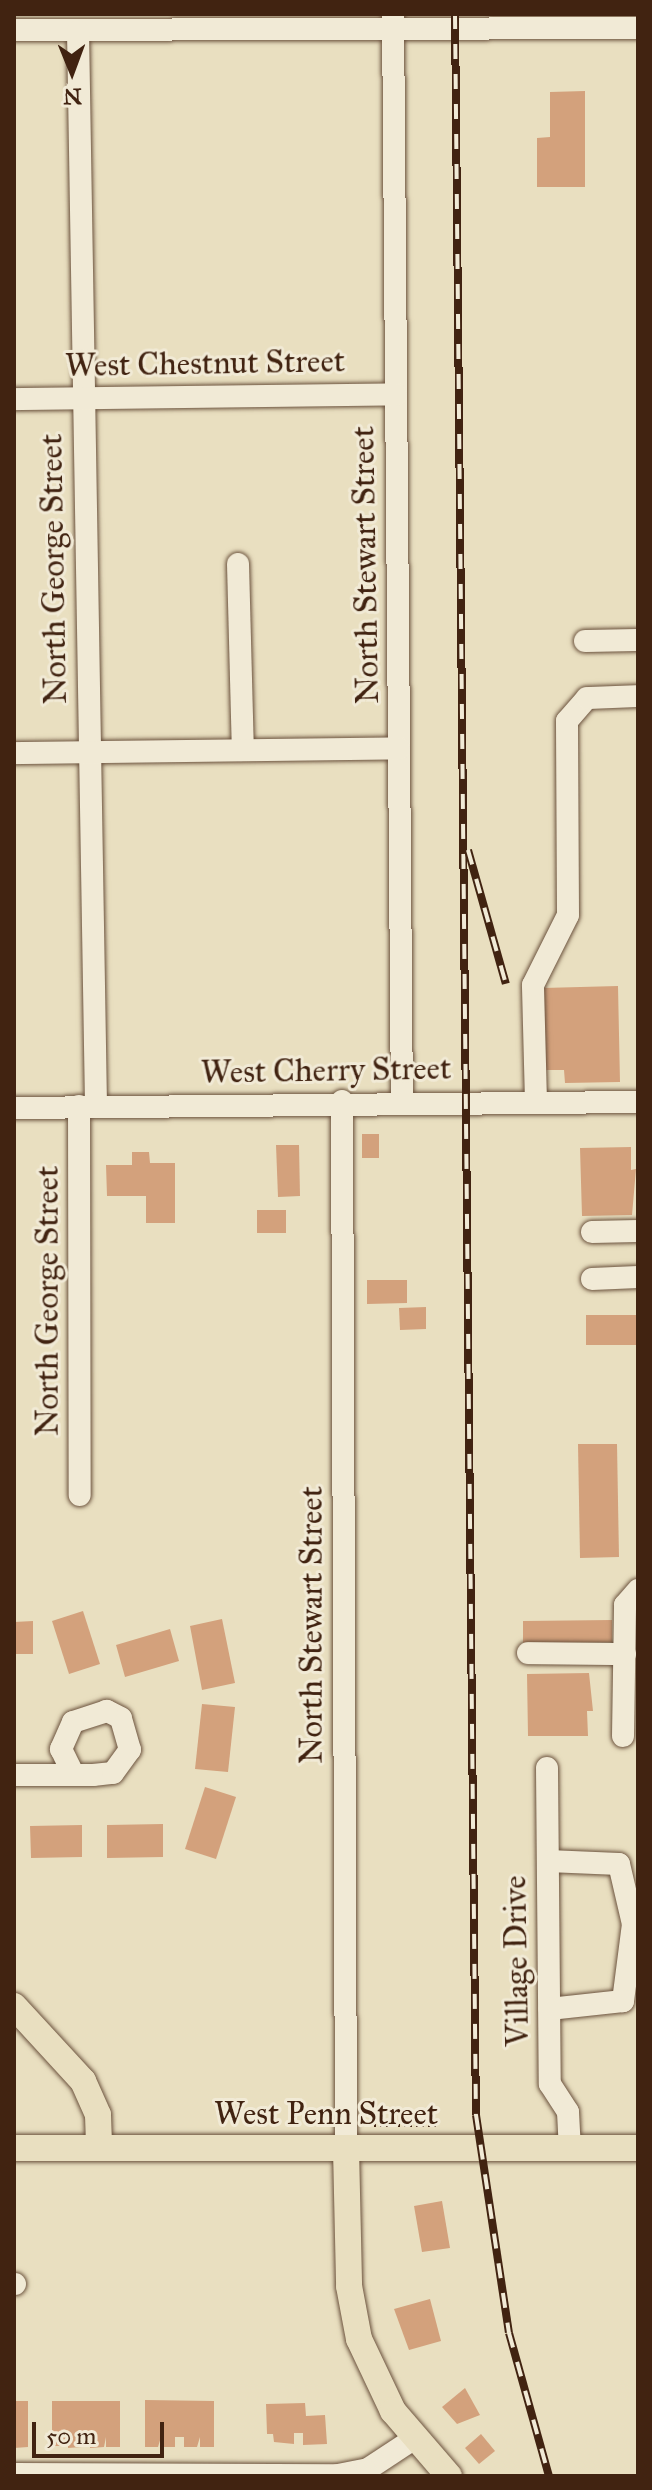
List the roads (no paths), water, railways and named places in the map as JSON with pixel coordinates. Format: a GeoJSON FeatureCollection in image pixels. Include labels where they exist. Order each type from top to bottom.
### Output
{"type":"FeatureCollection","features":[{"type":"Feature","properties":{"kind":"main road"},"geometry":{"type":"LineString","coordinates":[[14,2006],[83,2081],[98,2115],[99,2148]]}},
{"type":"Feature","properties":{"kind":"main road","name":"West Penn Street"},"geometry":{"type":"LineString","coordinates":[[14,2148],[638,2148]]}},
{"type":"Feature","properties":{"kind":"main road"},"geometry":{"type":"LineString","coordinates":[[357,2148],[349,2286],[359,2339],[376,2384],[415,2438],[449,2476]]}},
{"type":"Feature","properties":{"kind":"street"},"geometry":{"type":"LineString","coordinates":[[14,30],[78,31],[393,21],[593,20],[638,28]]}},
{"type":"Feature","properties":{"kind":"street","name":"North Stewart Street"},"geometry":{"type":"LineString","coordinates":[[393,21],[402,1102]]}},
{"type":"Feature","properties":{"kind":"street","name":"North George Street"},"geometry":{"type":"LineString","coordinates":[[78,31],[90,752],[88,1106],[80,1495]]}},
{"type":"Feature","properties":{"kind":"street","name":"West Chestnut Street"},"geometry":{"type":"LineString","coordinates":[[14,399],[396,394]]}},
{"type":"Feature","properties":{"kind":"street"},"geometry":{"type":"LineString","coordinates":[[238,564],[243,750]]}},
{"type":"Feature","properties":{"kind":"street"},"geometry":{"type":"LineString","coordinates":[[585,641],[638,640]]}},
{"type":"Feature","properties":{"kind":"street"},"geometry":{"type":"LineString","coordinates":[[536,1102],[533,985],[568,915],[567,721],[587,698],[638,696]]}},
{"type":"Feature","properties":{"kind":"street"},"geometry":{"type":"LineString","coordinates":[[14,753],[399,748]]}},
{"type":"Feature","properties":{"kind":"street","name":"North Stewart Street"},"geometry":{"type":"LineString","coordinates":[[342,1101],[357,2148]]}},
{"type":"Feature","properties":{"kind":"street","name":"West Cherry Street"},"geometry":{"type":"LineString","coordinates":[[14,1108],[342,1101],[638,1102]]}},
{"type":"Feature","properties":{"kind":"street"},"geometry":{"type":"LineString","coordinates":[[592,1232],[638,1231]]}},
{"type":"Feature","properties":{"kind":"street"},"geometry":{"type":"LineString","coordinates":[[592,1279],[638,1277]]}},
{"type":"Feature","properties":{"kind":"street"},"geometry":{"type":"LineString","coordinates":[[623,1736],[625,1605],[638,1590]]}},
{"type":"Feature","properties":{"kind":"street"},"geometry":{"type":"LineString","coordinates":[[528,1653],[625,1654]]}},
{"type":"Feature","properties":{"kind":"street","name":"Village Drive"},"geometry":{"type":"LineString","coordinates":[[547,1768],[550,2084],[568,2112],[570,2148]]}},
{"type":"Feature","properties":{"kind":"street"},"geometry":{"type":"LineString","coordinates":[[14,1775],[73,1774]]}},
{"type":"Feature","properties":{"kind":"street"},"geometry":{"type":"LineString","coordinates":[[548,1861],[619,1864],[633,1924],[623,2001],[549,2009]]}},
{"type":"Feature","properties":{"kind":"street"},"geometry":{"type":"LineString","coordinates":[[14,2474],[338,2475],[368,2469],[415,2438]]}},
{"type":"Feature","properties":{"kind":"railway"},"geometry":{"type":"LineString","coordinates":[[455,14],[476,2115],[509,2333],[549,2476]]}},
{"type":"Feature","properties":{"kind":"railway"},"geometry":{"type":"LineString","coordinates":[[468,850],[506,984]]}}]}
